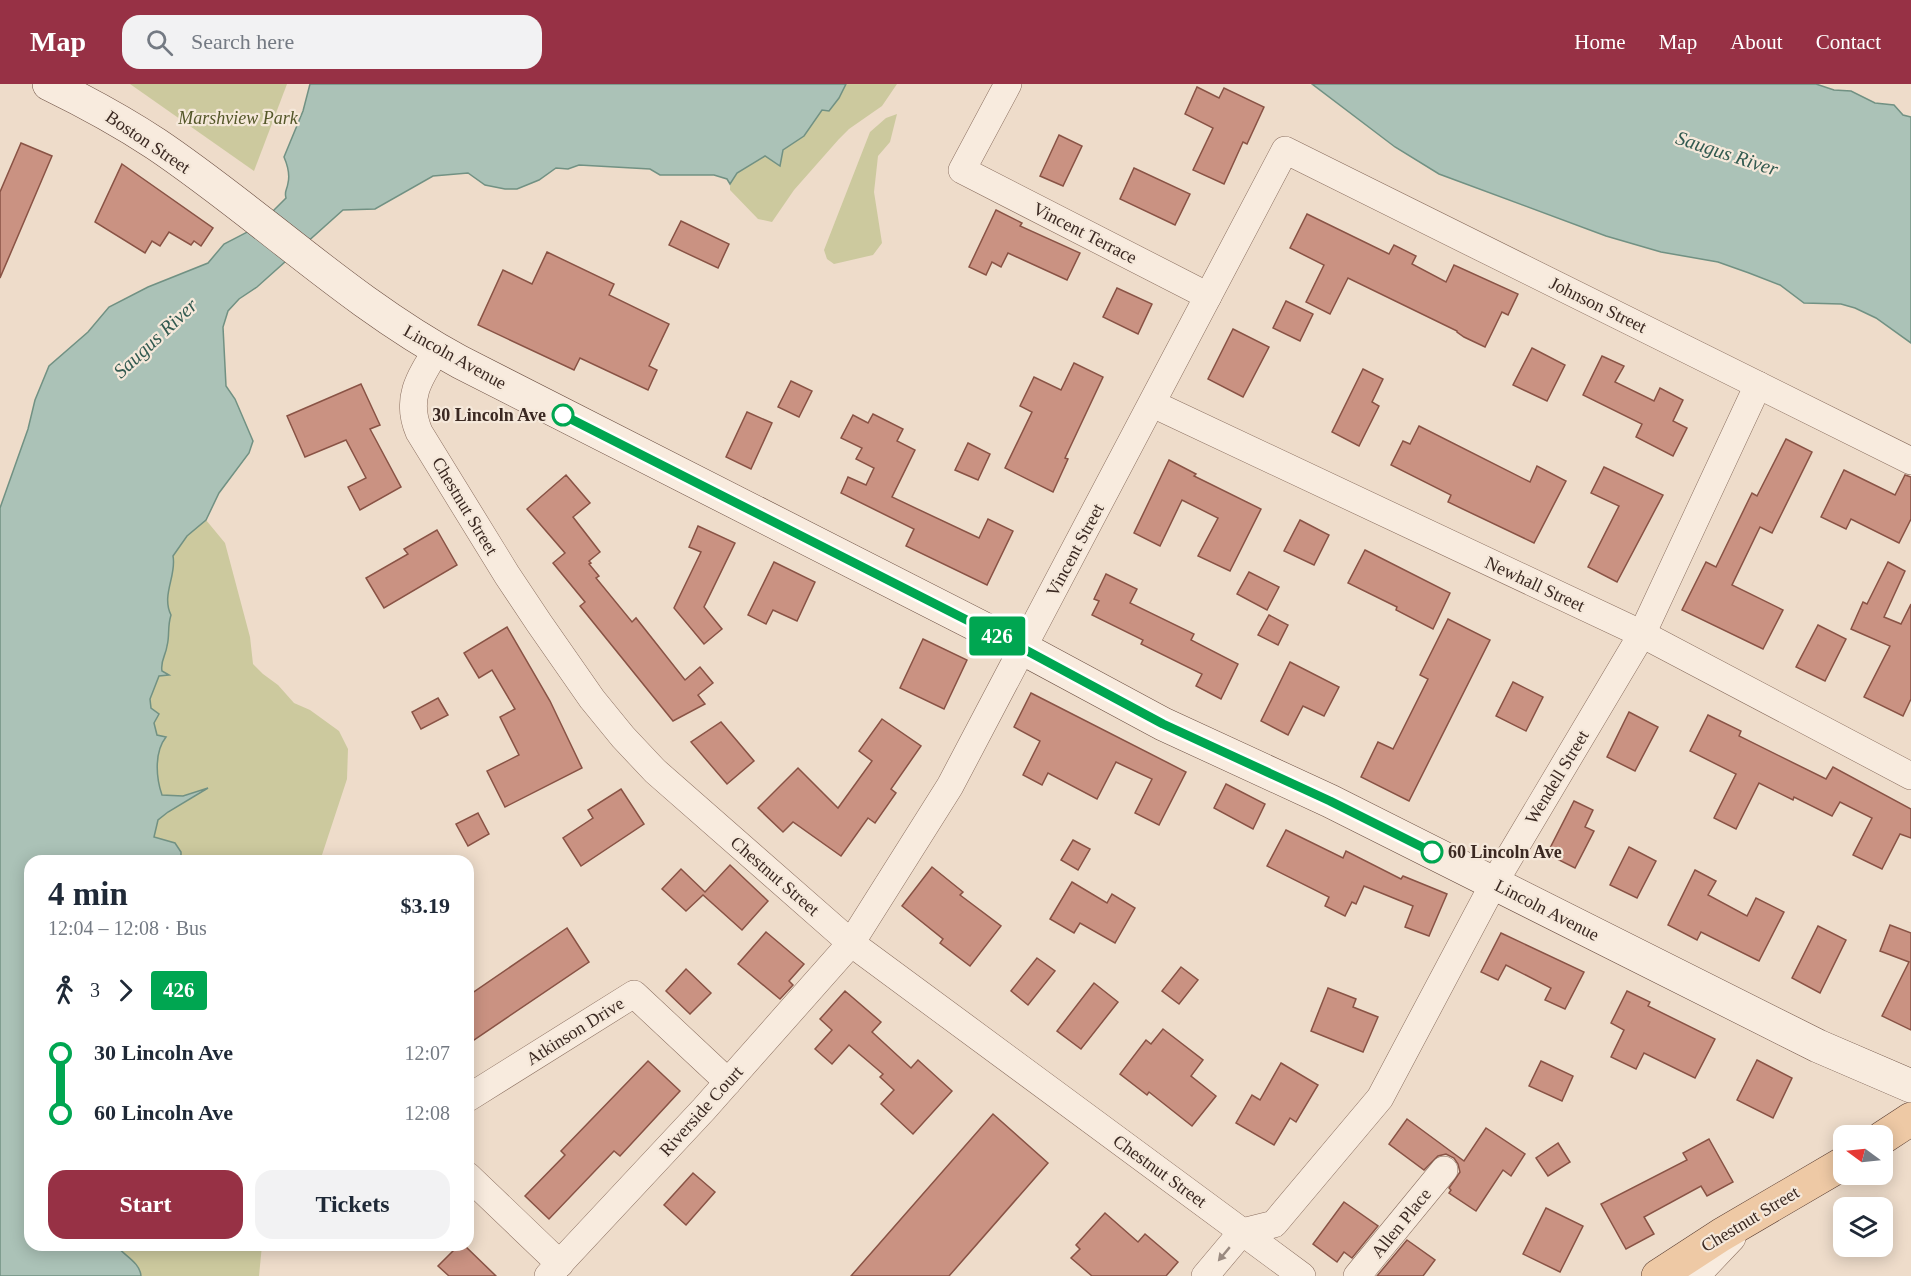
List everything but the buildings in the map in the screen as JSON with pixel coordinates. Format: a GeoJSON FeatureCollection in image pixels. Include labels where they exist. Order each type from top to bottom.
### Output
{"type":"FeatureCollection","features":[{"type":"Feature","properties":{"kind":"main road","name":"Boston Street"},"geometry":{"type":"LineString","coordinates":[[49,84],[135,131],[242,208]]}},
{"type":"Feature","properties":{"kind":"main road","name":"Lincoln Avenue"},"geometry":{"type":"LineString","coordinates":[[242,208],[384,317],[437,350],[1023,649],[1163,724],[1330,801],[1818,1046],[1911,1086]]}},
{"type":"Feature","properties":{"kind":"main road"},"geometry":{"type":"LineString","coordinates":[[1893,1130],[1911,1119]]}},
{"type":"Feature","properties":{"kind":"main road","name":"Chestnut Street"},"geometry":{"type":"LineString","coordinates":[[1658,1276],[1721,1235],[1833,1170]]}},
{"type":"Feature","properties":{"kind":"street","name":"Vincent Terrace"},"geometry":{"type":"LineString","coordinates":[[1008,84],[962,170],[1208,296]]}},
{"type":"Feature","properties":{"kind":"street","name":"Vincent Street"},"geometry":{"type":"LineString","coordinates":[[851,943],[950,786],[1285,150]]}},
{"type":"Feature","properties":{"kind":"street","name":"Johnson Street"},"geometry":{"type":"LineString","coordinates":[[1285,150],[1911,461]]}},
{"type":"Feature","properties":{"kind":"street","name":"Chestnut Street"},"geometry":{"type":"LineString","coordinates":[[437,350],[421,377],[412,401],[412,412],[419,432],[507,575],[585,690],[623,737],[655,771],[851,943],[1302,1276]]}},
{"type":"Feature","properties":{"kind":"street","name":"Wendell Street"},"geometry":{"type":"LineString","coordinates":[[1242,1232],[1274,1224],[1380,1098],[1494,883],[1642,634],[1758,385]]}},
{"type":"Feature","properties":{"kind":"street","name":"Newhall Street"},"geometry":{"type":"LineString","coordinates":[[1152,404],[1642,634],[1911,776]]}},
{"type":"Feature","properties":{"kind":"street","name":"Riverside Court"},"geometry":{"type":"LineString","coordinates":[[554,1270],[729,1082],[851,943]]}},
{"type":"Feature","properties":{"kind":"street","name":"Atkinson Drive"},"geometry":{"type":"LineString","coordinates":[[474,1094],[634,994],[729,1082]]}},
{"type":"Feature","properties":{"kind":"street","name":"Allen Place"},"geometry":{"type":"LineString","coordinates":[[1357,1276],[1444,1170]]}},
{"type":"Feature","properties":{"kind":"street"},"geometry":{"type":"LineString","coordinates":[[474,1183],[554,1270]]}},
{"type":"Feature","properties":{"kind":"street"},"geometry":{"type":"LineString","coordinates":[[1696,1276],[1751,1218]]}},
{"type":"Feature","properties":{"kind":"street"},"geometry":{"type":"LineString","coordinates":[[1205,1276],[1242,1232]]}},
{"type":"Feature","properties":{"kind":"green space","name":"Marshview Park"},"geometry":{"type":"Polygon","coordinates":[[[130,84],[287,84],[254,171],[130,84]]]}},
{"type":"Feature","properties":{"kind":"green space"},"geometry":{"type":"Polygon","coordinates":[[[732,84],[897,84],[882,106],[849,129],[839,139],[794,190],[772,222],[758,219],[730,190],[732,84]]]}},
{"type":"Feature","properties":{"kind":"green space"},"geometry":{"type":"Polygon","coordinates":[[[897,114],[890,142],[878,156],[874,192],[882,243],[873,255],[834,264],[827,259],[824,250],[870,132],[886,118],[897,114]]]}},
{"type":"Feature","properties":{"kind":"green space"},"geometry":{"type":"Polygon","coordinates":[[[245,438],[253,441],[249,453],[219,493],[206,520],[225,543],[250,637],[253,664],[278,685],[294,703],[310,710],[339,731],[348,749],[347,779],[322,855],[130,855],[118,449],[245,438]]]}},
{"type":"Feature","properties":{"kind":"green space"},"geometry":{"type":"Polygon","coordinates":[[[24,1251],[261,1251],[259,1276],[0,1276],[24,1251]]]}},
{"type":"Feature","properties":{"kind":"water","name":"Saugus River"},"geometry":{"type":"Polygon","coordinates":[[[310,84],[846,84],[829,111],[822,110],[804,136],[783,150],[780,166],[765,156],[737,173],[730,184],[727,179],[714,175],[660,175],[650,169],[579,165],[568,169],[556,168],[539,180],[517,189],[485,185],[468,173],[433,176],[375,209],[343,210],[228,311],[223,327],[226,386],[235,399],[253,441],[249,453],[219,493],[206,520],[187,536],[173,556],[174,563],[168,593],[168,608],[171,615],[168,642],[162,661],[162,671],[169,675],[159,676],[150,699],[151,708],[159,714],[154,723],[157,735],[166,737],[159,750],[157,765],[162,795],[183,796],[208,788],[158,820],[154,837],[175,843],[181,855],[24,855],[24,1251],[121,1251],[135,1263],[141,1276],[0,1276],[0,508],[28,429],[35,400],[49,366],[88,332],[109,307],[148,287],[208,263],[224,244],[257,227],[286,198],[285,192],[289,177],[284,157],[303,111],[310,84]]]}},
{"type":"Feature","properties":{"kind":"water","name":"Saugus River"},"geometry":{"type":"Polygon","coordinates":[[[1312,84],[1816,84],[1834,90],[1851,91],[1875,103],[1894,105],[1903,115],[1911,117],[1911,343],[1876,318],[1855,308],[1841,304],[1804,303],[1780,285],[1718,262],[1661,252],[1606,236],[1439,174],[1395,147],[1312,84]]]}},
{"type":"Feature","properties":{"kind":"bus line","name":"426"},"geometry":{"type":"LineString","coordinates":[[563,415],[1020,647],[1163,724],[1330,801],[1432,852]]}},
{"type":"Feature","properties":{"kind":"place","name":"30 Lincoln Ave"},"geometry":{"type":"Point","coordinates":[563,415]}},
{"type":"Feature","properties":{"kind":"place","name":"60 Lincoln Ave"},"geometry":{"type":"Point","coordinates":[1432,852]}}]}
